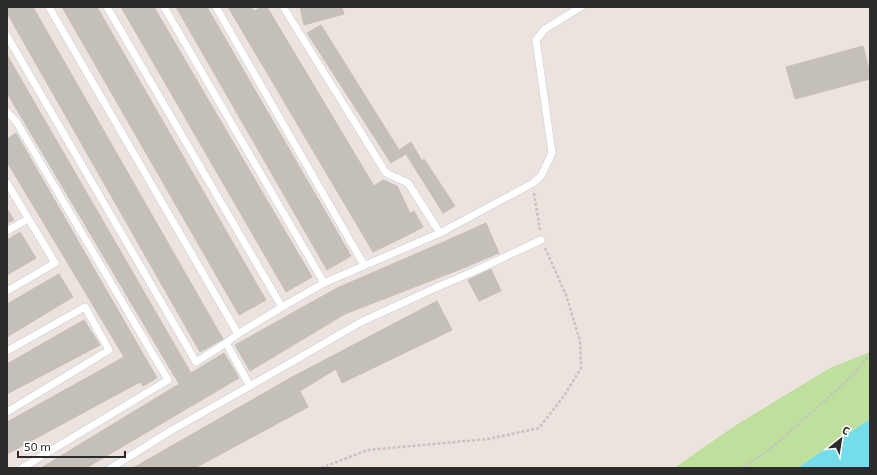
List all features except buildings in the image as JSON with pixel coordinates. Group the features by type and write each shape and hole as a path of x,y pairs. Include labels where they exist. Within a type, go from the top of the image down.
{"lane":[{"path":"49,7 238,334"},
{"path":"107,7 282,307"},
{"path":"164,7 324,283"},
{"path":"216,7 364,265"},
{"path":"7,36 196,362 226,344 238,334 324,283 440,233 533,183 541,176 552,153 536,40 545,29 581,7"},
{"path":"284,8 386,173 408,183 440,233"},
{"path":"7,112 16,121 168,380 22,468"},
{"path":"7,183 55,263 7,291"},
{"path":"7,231 28,219"},
{"path":"111,468 172,430 361,322 541,240"},
{"path":"7,351 85,307 109,350 7,412"},
{"path":"226,344 250,386"}],"path":[{"path":"321,468 368,450 488,439 539,428 564,396 582,368 580,341 566,295 541,240 533,183"},
{"path":"742,468 770,449 803,420 851,377 870,354"}],"green space":[{"path":"870,352 870,419 797,468 674,468 736,425 830,368"}],"water":[{"path":"870,419 870,468 797,468"}]}
